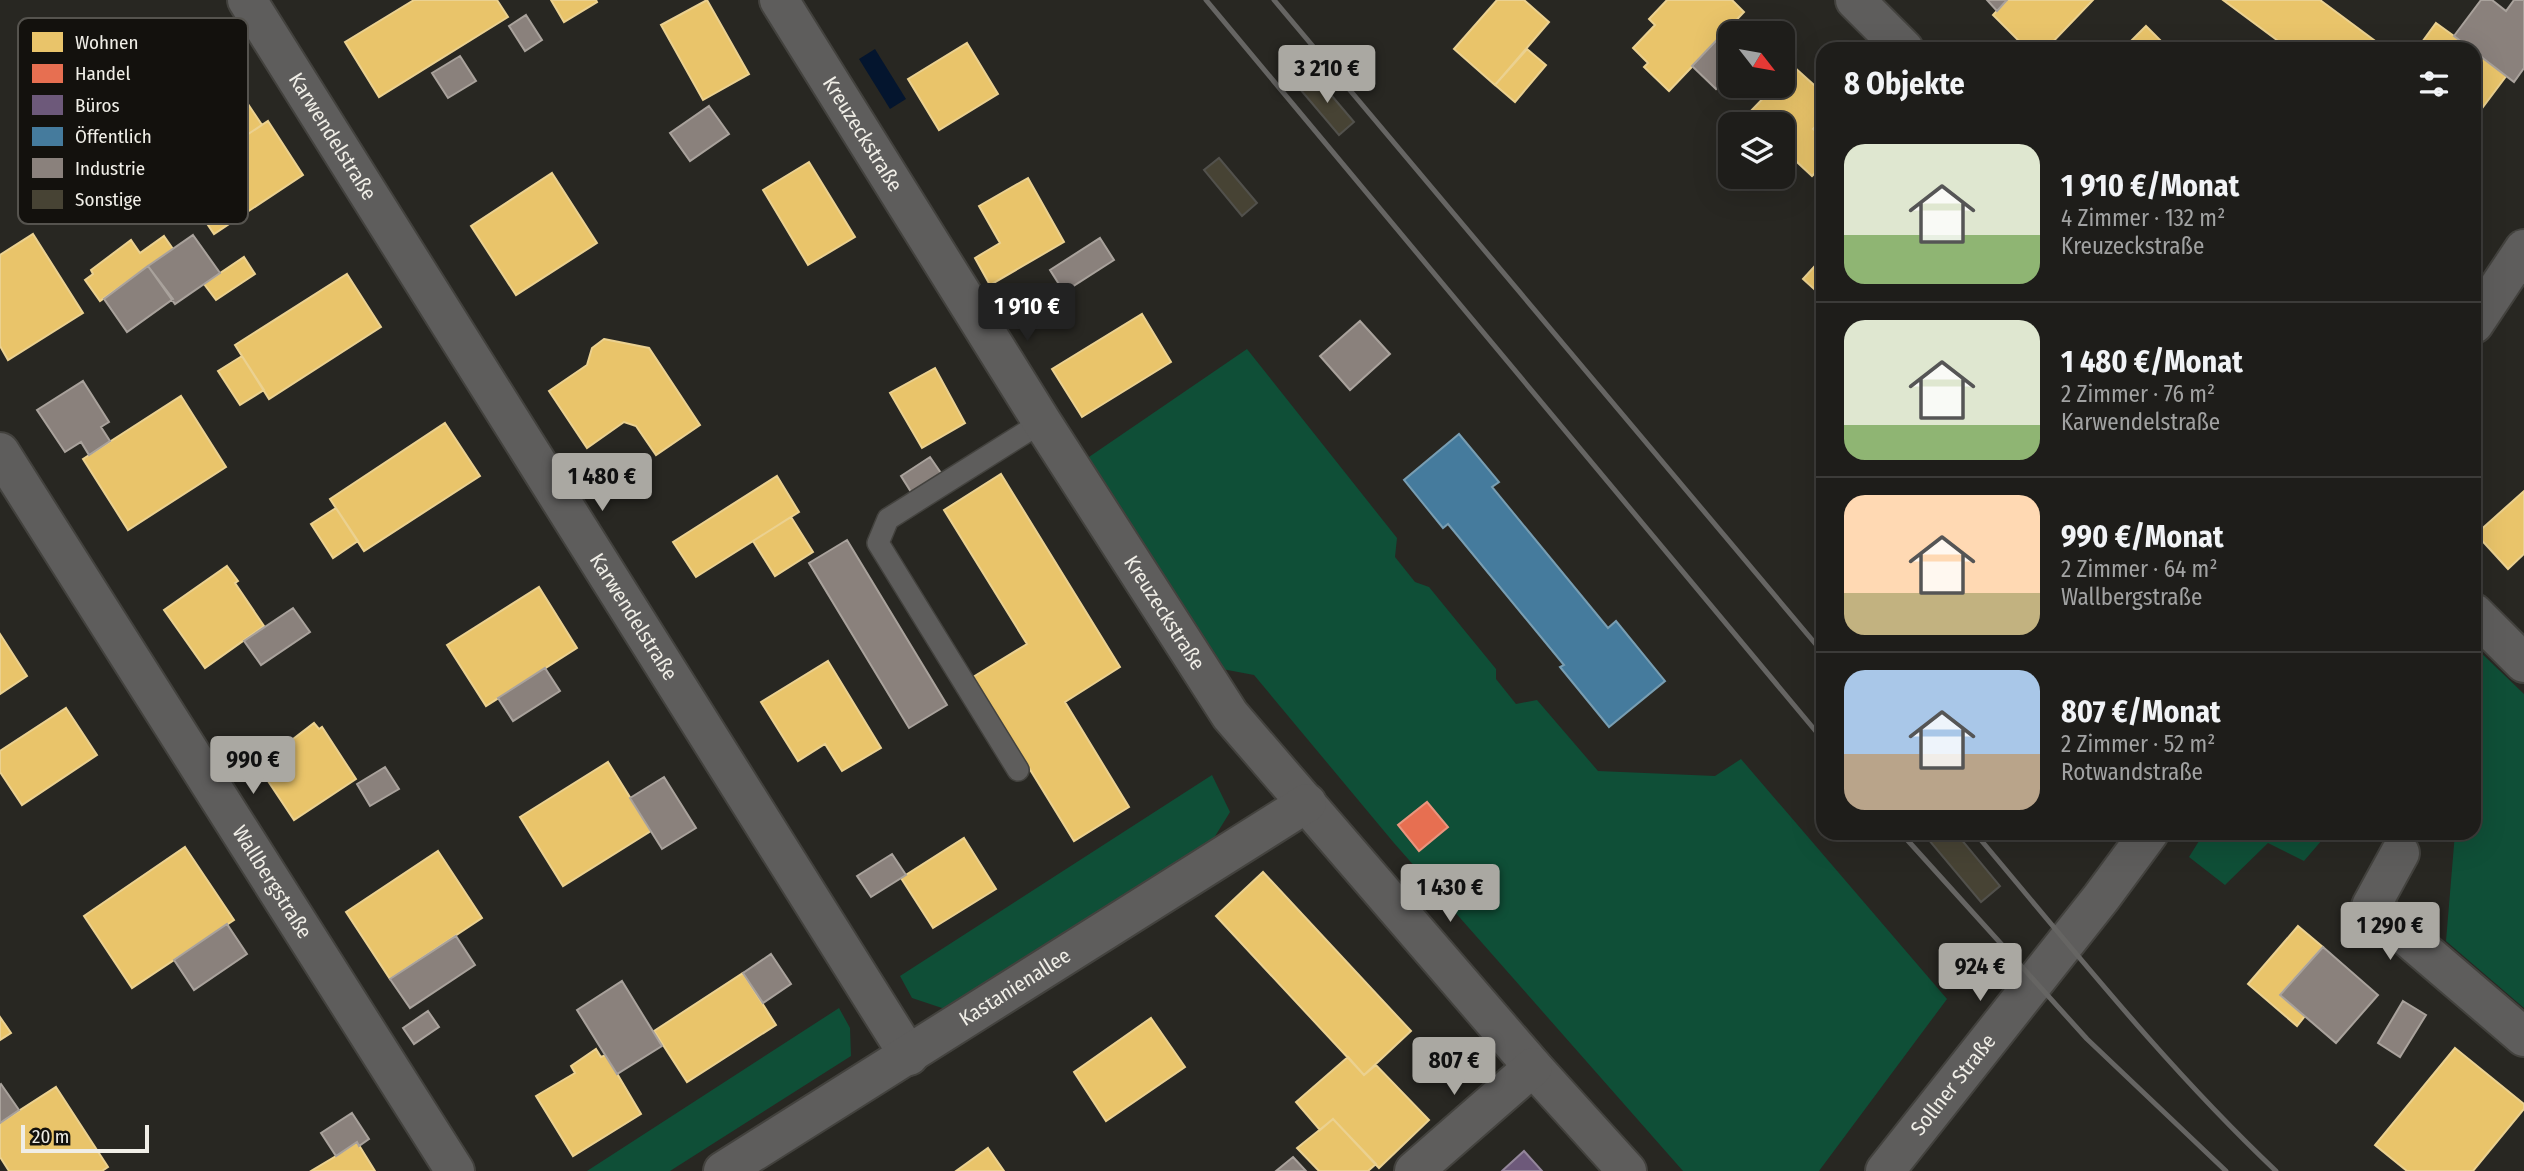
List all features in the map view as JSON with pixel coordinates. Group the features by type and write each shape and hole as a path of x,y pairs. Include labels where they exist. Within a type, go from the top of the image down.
{"street":[{"name":"Karwendelstraße","path":"247,0 909,1056"},
{"name":"Kreuzeckstraße","path":"779,0 1042,422 1230,715 1533,1067 1627,1171"},
{"path":"1855,0 1897,42"},
{"path":"2481,313 2524,248"},
{"name":"Wallbergstraße","path":"0,452 455,1171"},
{"path":"2481,620 2524,663"},
{"name":"Kastanienallee","path":"723,1171 1307,803"},
{"name":"Sollner Straße","path":"1885,1171 2144,840"},
{"path":"2400,853 2371,906 2524,1037"},
{"path":"1414,1171 1533,1067"}],"lane":[{"path":"1018,770 878,542 888,519 1042,422"}],"green space":[{"path":"1247,349 1397,538 1395,557 1415,582 1429,587 1496,669 1496,679 1516,704 1537,700 1598,771 1715,776 1741,759 1947,999 1819,1171 1683,1171 1394,843 1254,675 1217,668 1086,459"},
{"path":"2481,653 2524,694 2524,1008 2446,941 2454,840 2481,840"},
{"path":"1212,775 1230,812 1214,838 945,1009 912,998 900,976"},
{"path":"2200,840 2322,840 2304,861 2268,843 2225,885 2189,857"},
{"path":"839,1008 850,1028 851,1056 670,1171 587,1171"}],"water":[{"path":"875,49 906,99 890,109 859,59"}],"building: Wohnen":[{"path":"414,0 497,0 508,17 379,97 345,42"},
{"path":"551,0 596,0 597,2 564,22"},
{"path":"707,0 749,74 703,100 661,25"},
{"path":"1497,0 1524,0 1549,22 1495,85 1454,49"},
{"path":"1667,0 1732,0 1744,12 1735,21 1718,21 1718,39 1669,91 1644,67 1648,63 1633,48 1655,25 1649,19"},
{"path":"2007,0 2093,0 2053,42 2020,42 1993,15"},
{"path":"2223,0 2320,0 2377,42 2280,42"},
{"path":"2436,23 2462,42 2422,42"},
{"path":"2146,26 2162,42 2130,42"},
{"path":"967,43 998,94 939,130 908,79"},
{"path":"1527,49 1546,65 1515,102 1495,85"},
{"path":"2481,56 2507,75 2481,110"},
{"path":"1796,69 1816,87 1816,126 1813,129 1816,132 1816,172 1812,176 1795,160 1795,112 1750,112 1763,98 1796,98"},
{"path":"248,104 262,125 248,134"},
{"path":"268,121 303,175 248,211 248,134"},
{"path":"809,162 855,237 808,265 763,190"},
{"path":"552,173 597,243 516,295 471,226"},
{"path":"1028,178 1064,242 990,285 975,258 1000,243 979,206"},
{"path":"207,224 229,224 214,234"},
{"path":"33,234 83,313 8,360 0,346 0,255"},
{"path":"164,236 173,249 100,301 85,280 93,274 91,270 131,240 140,253"},
{"path":"244,257 255,274 216,300 204,284"},
{"path":"1816,265 1816,291 1803,279"},
{"path":"347,274 381,327 269,399 235,345"},
{"path":"1142,314 1171,362 1082,417 1052,369"},
{"path":"604,339 649,348 700,425 656,455 636,426 624,422 587,448 549,391 587,365 592,348"},
{"path":"242,356 264,390 240,405 218,371"},
{"path":"935,368 965,423 922,448 890,393"},
{"path":"181,396 226,467 128,530 83,459"},
{"path":"445,423 480,476 364,551 330,499"},
{"path":"1001,474 1120,667 1065,702 1129,807 1074,841 973,677 1027,644 944,510"},
{"path":"777,476 799,512 696,577 673,542"},
{"path":"2524,491 2524,554 2508,569 2481,539 2481,530"},
{"path":"336,508 358,541 333,558 311,524"},
{"path":"791,517 813,552 775,576 753,541"},
{"path":"227,566 238,581 235,583 264,626 205,668 164,610"},
{"path":"539,587 577,648 486,706 447,645"},
{"path":"0,634 27,676 0,694"},
{"path":"828,661 881,748 842,771 825,744 798,761 761,702"},
{"path":"66,708 97,755 22,805 0,772 0,751"},
{"path":"314,723 319,729 322,727 356,779 294,820 258,766"},
{"path":"608,762 651,831 563,886 520,817"},
{"path":"964,838 996,889 933,928 901,878"},
{"path":"185,847 234,920 132,988 84,916"},
{"path":"438,851 482,918 390,979 346,912"},
{"path":"1263,872 1411,1031 1364,1075 1216,916"},
{"path":"2298,926 2323,947 2280,995 2305,1016 2297,1026 2248,984"},
{"path":"743,973 776,1025 687,1082 654,1031"},
{"path":"0,1017 11,1033 0,1040"},
{"path":"1151,1018 1185,1067 1106,1121 1074,1072"},
{"path":"2455,1048 2524,1104 2524,1109 2473,1171 2407,1171 2375,1145"},
{"path":"596,1049 601,1057 606,1055 641,1114 573,1156 536,1096 575,1073 571,1066"},
{"path":"1348,1057 1364,1075 1376,1065 1429,1120 1379,1168 1333,1119 1320,1130 1296,1102"},
{"path":"56,1087 108,1167 102,1171 9,1171 0,1157 0,1123"},
{"path":"1333,1119 1376,1164 1368,1171 1319,1171 1297,1148"},
{"path":"357,1142 375,1171 311,1171 336,1156"},
{"path":"988,1148 1004,1171 956,1171"}],"building: Handel":[{"path":"1427,802 1448,827 1419,851 1398,825"}],"building: Büros":[{"path":"1524,1151 1542,1171 1502,1171"}],"building: Öffentlich":[{"path":"1459,434 1499,482 1492,487 1608,628 1616,621 1665,681 1609,727 1560,667 1564,665 1448,524 1443,528 1404,480"}],"building: Industrie":[{"path":"1987,0 2007,0 1997,11"},
{"path":"2481,0 2492,0 2506,11 2514,0 2524,0 2524,68 2514,82 2481,57 2481,42 2462,42 2454,36"},
{"path":"526,15 542,40 525,51 509,26"},
{"path":"1718,39 1718,87 1716,89 1692,66"},
{"path":"460,56 476,81 448,98 432,73"},
{"path":"709,106 729,134 690,161 670,133"},
{"path":"193,235 220,273 175,304 148,266"},
{"path":"1100,238 1114,260 1064,292 1050,270"},
{"path":"148,266 173,299 127,332 104,299"},
{"path":"1360,321 1390,354 1350,390 1320,356"},
{"path":"83,381 109,422 101,427 110,441 89,455 81,442 65,452 37,410"},
{"path":"930,457 943,476 913,495 901,476"},
{"path":"847,540 947,705 909,728 809,563"},
{"path":"293,608 310,632 261,665 244,641"},
{"path":"545,668 560,691 513,721 498,698"},
{"path":"385,767 399,789 370,806 357,784"},
{"path":"664,777 696,828 662,849 630,798"},
{"path":"892,854 906,875 871,897 857,876"},
{"path":"227,924 247,954 194,990 174,960"},
{"path":"456,936 475,965 410,1008 390,979"},
{"path":"2323,947 2378,995 2336,1043 2280,995"},
{"path":"771,954 791,984 763,1003 743,973"},
{"path":"622,981 662,1046 617,1074 577,1010"},
{"path":"2403,1001 2426,1015 2400,1057 2378,1043"},
{"path":"428,1011 439,1027 414,1044 403,1028"},
{"path":"0,1085 19,1110 0,1123"},
{"path":"352,1113 369,1139 359,1146 357,1142 336,1156 321,1133"},
{"path":"1293,1157 1306,1171 1276,1171"}],"building: Sonstige":[{"path":"1315,76 1354,122 1339,135 1300,89"},
{"path":"1219,158 1257,203 1242,216 1204,170"},
{"path":"1929,840 1962,840 2000,886 1981,902"}],"railway":[{"path":"1206,0 1816,731"},
{"path":"1274,0 1816,644"},
{"path":"1907,840 2087,1039 2226,1171"},
{"path":"1981,840 2158,1049 2276,1171"}]}
